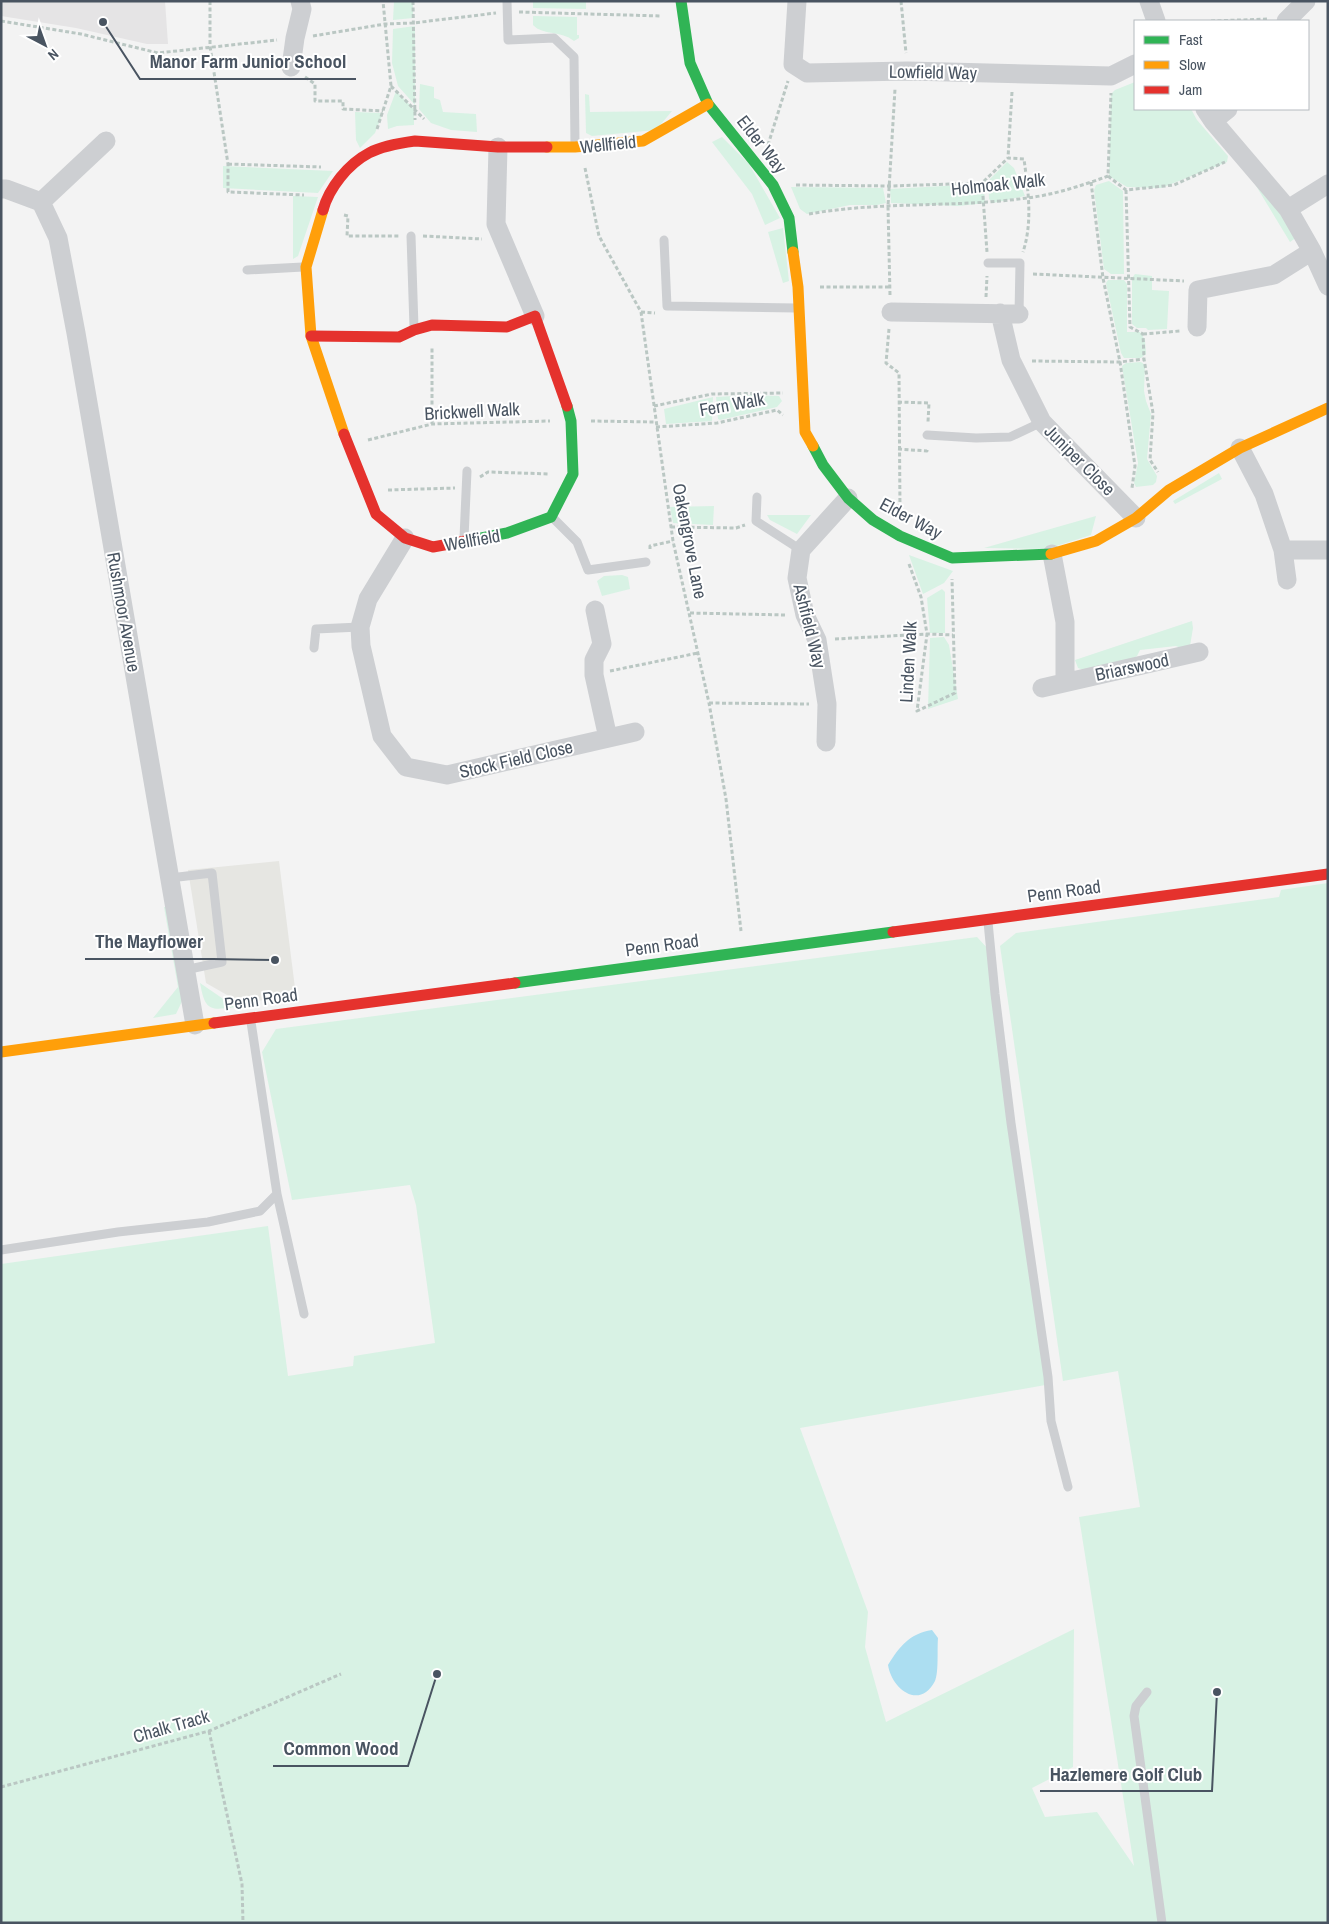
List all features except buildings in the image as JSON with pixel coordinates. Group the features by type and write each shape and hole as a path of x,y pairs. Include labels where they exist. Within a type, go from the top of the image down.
{"street":[{"path":"291,68 295,38 302,9 300,1"},
{"path":"681,1 690,63 708,104"},
{"path":"793,64 797,1"},
{"path":"1149,1 1156,20"},
{"path":"1287,20 1306,1"},
{"name":"Lowfield Way","path":"793,64 806,73 902,71 1111,76 1134,64"},
{"name":"Wellfield","path":"552,517 507,533 433,547 405,538 376,514 348,446 311,336 306,267 327,196 349,168 369,153 415,141 498,147 575,147 643,141 708,104"},
{"name":"Elder Way","path":"708,104 761,168 773,185 789,218 798,287 805,432 823,465 848,498 873,520 900,536 952,558 1052,554 1096,541 1169,490 1240,448 1328,408"},
{"path":"1225,110 1209,115 1288,209 1312,251 1328,286"},
{"path":"1,189 6,189 40,202 106,141"},
{"path":"498,147 496,224 535,316 564,393 571,421 573,474 552,517"},
{"path":"1288,209 1328,184"},
{"name":"Rushmoor Avenue","path":"40,202 58,238 195,1025"},
{"path":"1197,327 1198,290 1274,275 1312,251"},
{"path":"891,312 1019,314"},
{"name":"Juniper Close","path":"993,313 1011,360 1042,422 1133,514"},
{"path":"311,336 399,337 432,325 507,327 535,316"},
{"path":"1240,448 1264,494 1283,550 1287,580"},
{"path":"801,550 848,498"},
{"name":"Stock Field Close","path":"405,538 368,600 360,627 361,646 382,736 406,767 447,775 635,732"},
{"name":"Ashfield Way","path":"801,550 797,578 805,615 817,640 827,704 826,742"},
{"path":"1283,550 1328,550"},
{"path":"1052,554 1065,622 1065,681"},
{"path":"595,610 602,644 594,660 594,675 608,738"},
{"name":"Briarswood","path":"1042,688 1065,681 1199,652"},
{"name":"Penn Road","path":"1,1052 1328,874"}],"lane":[{"path":"507,1 508,40 554,38 574,57 575,147"},
{"path":"411,236 414,330"},
{"path":"664,240 667,306 799,308"},
{"path":"988,263 1020,263 1019,314"},
{"path":"247,270 306,267"},
{"path":"927,435 976,438 1010,437 1042,422"},
{"path":"464,541 467,471"},
{"path":"756,497 756,521 801,550"},
{"path":"552,517 577,542 588,570 646,562"},
{"path":"314,648 316,629 360,627"},
{"path":"170,878 212,873 222,962 186,970"},
{"path":"988,919 1011,1123 1048,1377 1051,1421 1068,1487"},
{"path":"250,1018 277,1194 304,1314"},
{"path":"1,1250 118,1232 208,1222 260,1211 277,1194"},
{"path":"1147,1692 1136,1706 1134,1716 1162,1923"}],"path":[{"path":"210,1 210,46 228,164 228,192 327,196"},
{"path":"369,153 391,86 383,1"},
{"path":"413,1 415,141"},
{"path":"891,312 888,206 902,71 901,1"},
{"path":"1,21 81,34 158,53 295,38 384,24 413,23 507,12 682,16"},
{"path":"761,168 793,64"},
{"path":"291,68 315,84 315,101 343,101 343,109 383,110"},
{"path":"773,185 890,186 982,183 1008,158 1013,74"},
{"path":"1111,76 1108,176 1126,190 1174,185 1242,155"},
{"path":"391,86 427,122"},
{"name":"Oakengrove Lane","path":"575,147 584,163 598,236 641,312 673,540 709,703 726,799 743,952"},
{"path":"1008,158 1024,159 1029,198 1028,235 1020,263"},
{"path":"228,164 349,168"},
{"name":"Holmoak Walk","path":"789,218 844,208 983,203 1029,198 1108,176"},
{"path":"1091,182 1103,278 1120,362 1135,466 1133,514"},
{"path":"982,183 993,313"},
{"path":"1126,190 1130,327 1144,334 1187,330 1197,327"},
{"path":"1019,273 1187,281 1198,290"},
{"path":"798,287 889,287"},
{"name":"Linden Walk","path":"891,312 886,363 899,373 900,536 921,597 927,634 917,711 954,694 952,558"},
{"path":"432,325 432,424"},
{"path":"1144,334 1144,359 1153,413 1150,460 1169,490"},
{"path":"1011,360 1120,362 1144,359"},
{"name":"Fern Walk","path":"654,406 712,394 788,393 803,389"},
{"name":"Fern Walk","path":"656,428 717,423 777,410 805,432"},
{"name":"Brickwell Walk","path":"348,446 432,424 571,421 655,422"},
{"path":"671,527 736,528 756,521"},
{"path":"646,562 650,546 673,540"},
{"path":"690,613 805,615"},
{"path":"817,640 927,634 953,635"},
{"path":"594,675 698,653"},
{"path":"709,703 827,704"},
{"name":"Chalk Track","path":"1,1787 209,1731 341,1674"},
{"path":"209,1731 242,1884 243,1923"}],"shaded area":[{"path":"1,1 165,1 168,44 147,44 76,28 1,16"},
{"path":"279,861 296,996 241,1003 206,983 188,870"}],"green space":[{"path":"394,1 413,1 413,18 393,20"},
{"path":"533,1 586,1 586,9 533,8"},
{"path":"533,16 577,17 577,35 579,35 579,38 574,41 564,35 542,31 533,25"},
{"path":"415,26 415,105 398,86 392,63 393,29"},
{"path":"1134,82 1134,110 1192,110 1197,120 1228,156 1227,162 1161,188 1127,187 1109,176 1111,94 1115,90"},
{"path":"420,84 434,87 434,98 440,100 443,112 476,114 477,132 451,130 431,123 419,109"},
{"path":"396,91 414,109 414,125 397,126 388,129 387,115"},
{"path":"585,94 589,95 590,112 672,111 656,130 592,136 586,133"},
{"path":"355,112 383,113 375,133 360,148 356,140"},
{"path":"722,137 749,164 780,218 765,225 752,194 712,142"},
{"path":"1007,162 1014,168 1025,196 993,203 989,199 988,181"},
{"path":"223,166 333,171 318,193 223,188"},
{"path":"1249,170 1297,237 1290,242 1247,171"},
{"path":"1109,181 1123,191 1124,274 1111,274 1104,269 1094,190 1096,185"},
{"path":"980,184 984,189 985,203 959,206 891,203 890,189"},
{"path":"791,187 883,188 886,203 850,205 807,214 800,209"},
{"path":"293,196 318,197 298,256 293,259"},
{"path":"783,228 789,281 783,283 768,232"},
{"path":"1135,274 1152,276 1152,290 1169,291 1167,329 1148,330 1146,328 1137,328 1132,324 1132,278"},
{"path":"1108,280 1124,280 1127,284 1127,332 1140,332 1145,340 1146,354 1141,358 1124,358 1121,353 1106,283"},
{"path":"1141,362 1145,365 1144,391 1151,414 1147,459 1157,476 1156,482 1153,485 1136,487 1134,483 1138,463 1122,366 1126,363"},
{"path":"779,396 782,401 777,407 718,419 716,397"},
{"path":"713,397 712,421 666,424 664,409"},
{"path":"1219,473 1222,479 1175,504 1173,501"},
{"path":"714,506 713,525 673,523 670,507"},
{"path":"767,515 811,515 797,534 770,520"},
{"path":"1096,516 1091,535 1047,549 984,548"},
{"path":"909,555 953,571 944,583 923,594"},
{"path":"622,575 628,577 630,589 602,596 597,581 604,576"},
{"path":"942,589 945,592 945,633 930,633 927,598"},
{"path":"1192,621 1193,628 1190,646 1185,650 1176,646 1140,650 1137,656 1130,660 1087,671 1078,668 1075,660"},
{"path":"944,637 949,645 958,699 928,709 930,638"},
{"path":"1328,883 1328,1923 1,1923 1,1264 268,1226 288,1376 353,1366 354,1356 435,1343 416,1205 410,1185 292,1200 262,1052 276,1029 977,937 990,951 1051,1384 800,1428 868,1612 865,1647 886,1722 1074,1629 1073,1767 1032,1788 1045,1817 1097,1812 1134,1866 1079,1517 1140,1507 1118,1371 1063,1381 1000,946 1016,933 1279,897 1281,890"},
{"path":"164,907 168,907 184,997 176,1014 153,1018 178,987"},
{"path":"200,983 235,1007 219,1009 210,1007 206,1004"}],"water":[{"path":"932,1630 938,1638 935,1681 929,1690 922,1694 907,1693 895,1682 888,1665 897,1652 911,1638 917,1634"}],"traffic: fast":[{"path":"681,1 690,63 708,104 773,185 789,218 793,252"},
{"path":"471,540 507,533 551,517 573,474 571,421 567,406"},
{"path":"813,446 823,465 848,498 873,520 900,536 952,558 1051,554"},
{"path":"515,983 893,932"}],"traffic: slow":[{"path":"547,147 575,147 643,141 708,104"},
{"path":"323,210 306,267 311,336 344,434"},
{"path":"793,252 798,287 805,432 813,446"},
{"path":"1051,554 1096,541 1136,518 1169,490 1240,448 1328,408"},
{"path":"1,1052 214,1023"}],"traffic: jam":[{"path":"323,210 330,193 340,177 361,158 385,147 415,141 498,147 547,147"},
{"path":"311,336 399,337 432,325 507,327 535,316 567,406"},
{"path":"344,434 376,514 405,538 433,547 471,540"},
{"path":"893,932 1328,874"},
{"path":"214,1023 515,983"}],"place":[{"name":"Manor Farm Junior School","path":"103,22"},
{"name":"The Mayflower","path":"275,960"},
{"name":"Common Wood","path":"437,1674"},
{"name":"Hazlemere Golf Club","path":"1217,1692"}]}
